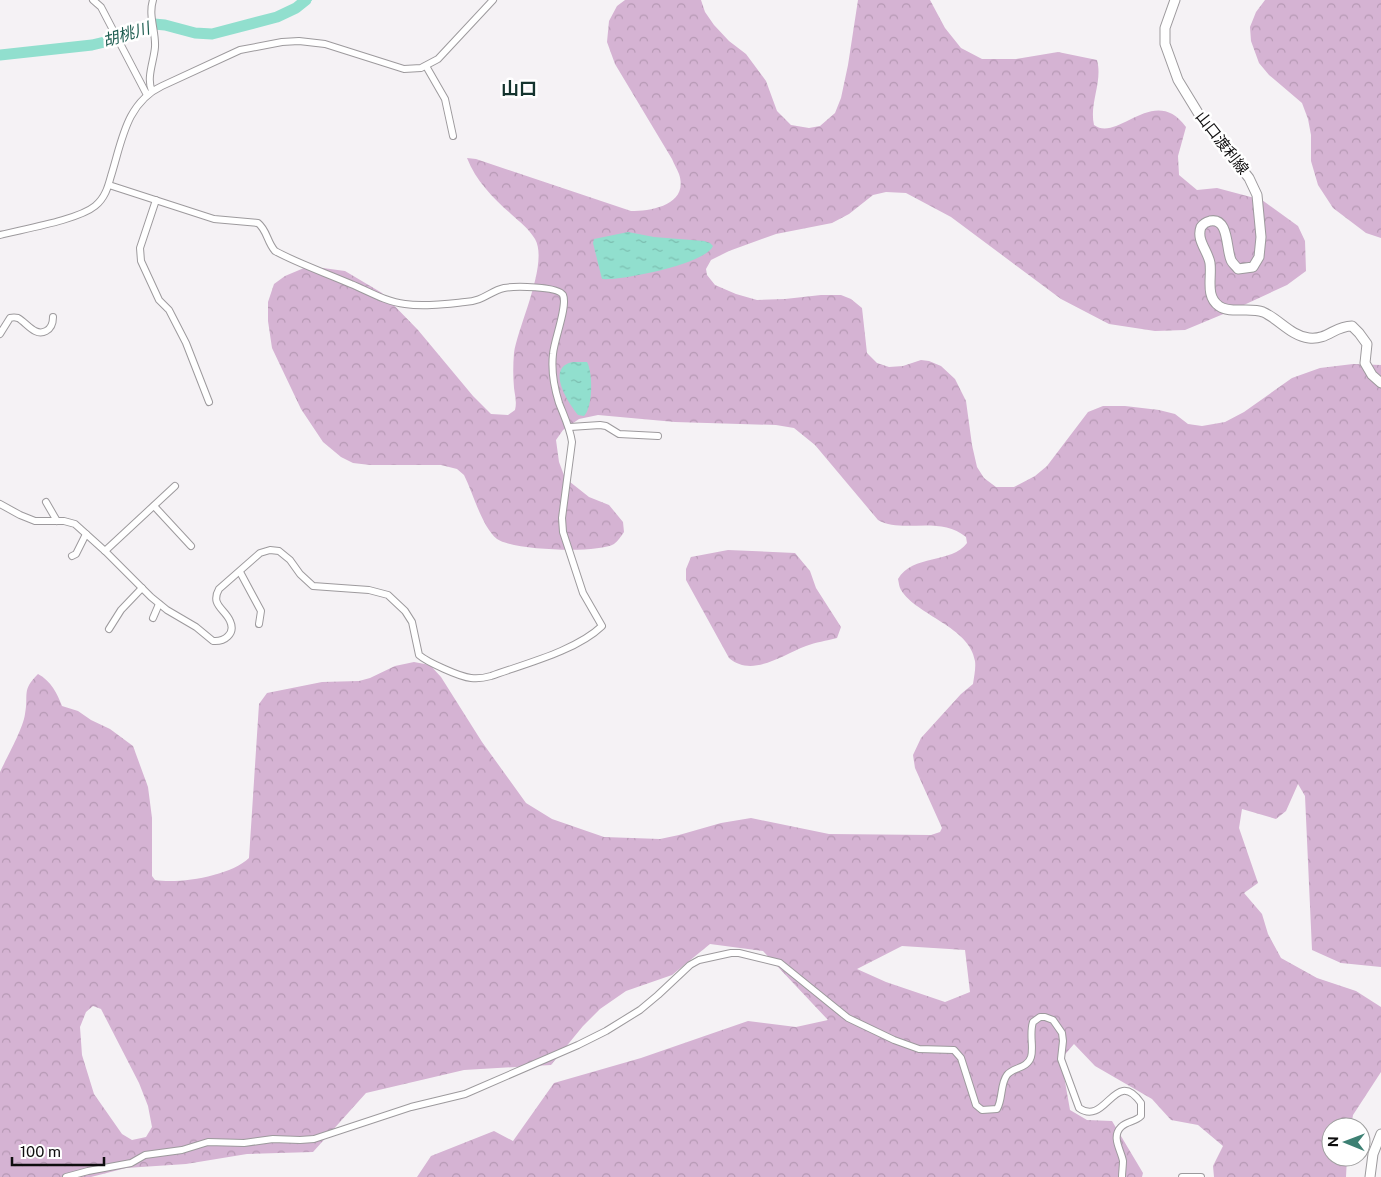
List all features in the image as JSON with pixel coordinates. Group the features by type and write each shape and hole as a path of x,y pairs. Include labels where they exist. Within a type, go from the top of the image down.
{"main road":[{"name":"山口渡利線","path":"1175,0 1165,28 1165,44 1178,80 1200,116 1249,178 1257,195 1261,238 1259,257 1253,267 1238,269 1231,261 1225,230 1220,224 1213,220 1207,221 1202,226 1200,236 1210,263 1210,296 1219,307 1234,310 1252,309 1264,313 1295,333 1309,338 1323,337 1342,326 1352,326 1359,332 1366,344 1365,363 1372,375 1381,383"},
{"path":"1370,1177 1373,1154 1381,1134"}],"street":[{"path":"93,0 101,7 119,43 149,93"},
{"path":"149,93 156,42 151,15 153,0"},
{"path":"0,235 81,214 97,205 109,185 132,114 138,104 149,93 240,50 282,42 299,41 325,44 404,69 415,69 426,66 438,59 493,0"},
{"path":"426,66 446,100 453,136"},
{"path":"0,504 35,521 57,520 71,522 105,551 159,604 196,627 213,641 222,641 229,636 231,624 217,604 217,593 260,553 275,550 285,555 300,574 313,586 369,590 388,595 405,611 412,622 419,655 468,678 477,679 491,676 559,652 594,633 602,626 583,593 563,532 562,518 572,442 570,427 559,402 552,374 554,347 564,302 564,297 558,290 508,287 500,289 485,298 471,302 425,305 398,303 275,250 270,244 264,229 258,223 214,219 109,185"},
{"path":"156,200 140,248 140,262 160,300 169,310 186,343 209,402"},
{"path":"0,334 12,317 17,318 36,332 41,333 51,327 53,317"},
{"path":"570,427 600,425 606,426 619,434 658,436"},
{"path":"105,551 175,486"},
{"path":"46,502 57,520"},
{"path":"154,506 191,546"},
{"path":"72,556 76,554 86,534"},
{"path":"240,572 261,611 259,624"},
{"path":"109,629 121,610 142,588"},
{"path":"153,618 159,604"},
{"path":"66,1177 131,1163 145,1155 182,1150 208,1142 244,1143 273,1139 314,1139 411,1106 465,1094 606,1031 640,1010 690,965 699,960 739,953 780,963 848,1018 894,1040 919,1049 954,1050 961,1058 976,1106 982,1110 997,1109 1001,1102 1006,1077 1009,1073 1026,1064 1031,1056 1033,1022 1040,1017 1053,1020 1064,1037 1061,1059 1079,1108 1086,1112 1096,1111 1115,1094 1122,1091 1129,1092 1141,1103 1141,1116 1135,1121 1123,1124 1117,1133 1117,1141 1123,1161 1122,1177"},
{"path":"1182,1177 1201,1177"}],"green space":[{"path":"625,0 701,0 705,12 714,25 729,41 746,54 766,81 777,111 791,125 809,128 820,126 835,113 841,98 858,0 930,0 945,28 961,48 982,59 1016,59 1058,52 1097,60 1098,76 1093,109 1094,125 1104,128 1114,127 1149,112 1162,111 1174,115 1186,127 1178,156 1179,175 1197,190 1217,188 1262,200 1298,226 1305,241 1306,271 1287,285 1185,330 1155,331 1109,324 1061,299 951,217 906,193 886,192 873,195 849,214 832,223 776,234 729,251 711,260 706,269 707,275 715,285 757,300 821,295 841,295 851,299 862,308 867,353 877,363 889,367 903,366 921,360 941,366 955,379 966,401 977,467 984,478 996,487 1014,487 1035,476 1047,466 1088,412 1103,406 1125,406 1159,410 1175,414 1188,424 1202,426 1225,422 1244,412 1292,378 1320,368 1353,364 1381,365 1381,967 1341,963 1312,950 1305,796 1298,784 1286,811 1276,819 1242,809 1239,828 1258,883 1244,893 1262,914 1268,934 1281,958 1317,978 1356,991 1381,1007 1381,1072 1353,1117 1321,1117 1321,1167 1346,1167 1346,1177 1214,1177 1213,1166 1223,1146 1198,1125 1171,1120 1152,1099 1095,1066 1074,1044 1061,1059 1070,1110 1087,1120 1112,1121 1143,1173 1142,1177 417,1177 431,1156 494,1131 513,1141 554,1083 641,1058 748,1021 796,1027 828,1020 763,951 710,944 672,975 626,991 600,1009 583,1026 551,1065 464,1070 366,1093 313,1152 247,1154 186,1164 126,1168 91,1177 0,1177 0,772 24,720 27,689 38,674 47,680 53,688 62,706 78,711 110,729 133,746 148,787 152,818 152,876 155,880 191,880 218,874 230,870 249,858 259,704 267,693 322,682 359,681 395,666 414,662 430,665 441,677 482,742 526,803 552,819 604,837 660,839 721,823 751,818 829,834 931,835 940,832 942,828 915,768 913,755 921,738 961,694 973,684 975,661 971,649 963,639 908,599 900,589 898,579 904,571 913,566 960,550 967,543 966,537 945,527 888,524 878,520 815,445 794,428 776,425 675,422 598,415 579,419 563,430 556,440 559,462 565,478 589,497 609,505 623,522 624,532 621,537 614,544 605,547 573,550 536,548 506,543 497,539 492,534 478,509 464,475 457,469 441,465 370,465 353,463 341,457 323,442 301,409 272,348 268,321 268,302 274,284 285,276 304,268 345,271 382,293 418,330 473,396 491,414 508,415 515,410 514,353 536,278 538,250 533,235 486,189 475,174 467,158 476,159 631,211 640,211 667,204 679,192 681,184 679,174 672,159 615,64 607,42 609,21 617,6","holes":["902,946 965,950 970,992 945,1002 886,982 857,969","93,1006 101,1009 139,1083 148,1106 152,1127 146,1137 132,1140 122,1134 94,1094 82,1055 80,1027 86,1012"]},
{"path":"1265,0 1381,0 1381,238 1366,233 1333,208 1318,185 1311,161 1311,135 1308,119 1302,103 1269,75 1259,63 1251,41 1250,27 1256,12"},
{"path":"728,550 795,553 810,571 816,588 841,627 837,638 810,645 767,663 757,665 747,666 738,664 729,658 686,580 686,569 691,557"}],"water":[{"path":"628,232 654,237 704,241 713,246 707,253 680,265 643,274 602,279 593,243 594,239"},
{"path":"573,362 587,362 589,367 591,382 590,398 587,412 584,416 578,415 561,386 561,371 565,365"}],"waterway":[{"name":"胡桃川","path":"306,0 311,0"},
{"name":"胡桃川","path":"0,55 92,45 113,40 154,24 195,33 212,34 277,17 296,8 306,0"}],"district":[{"name":"山口","path":"519,89"}]}
